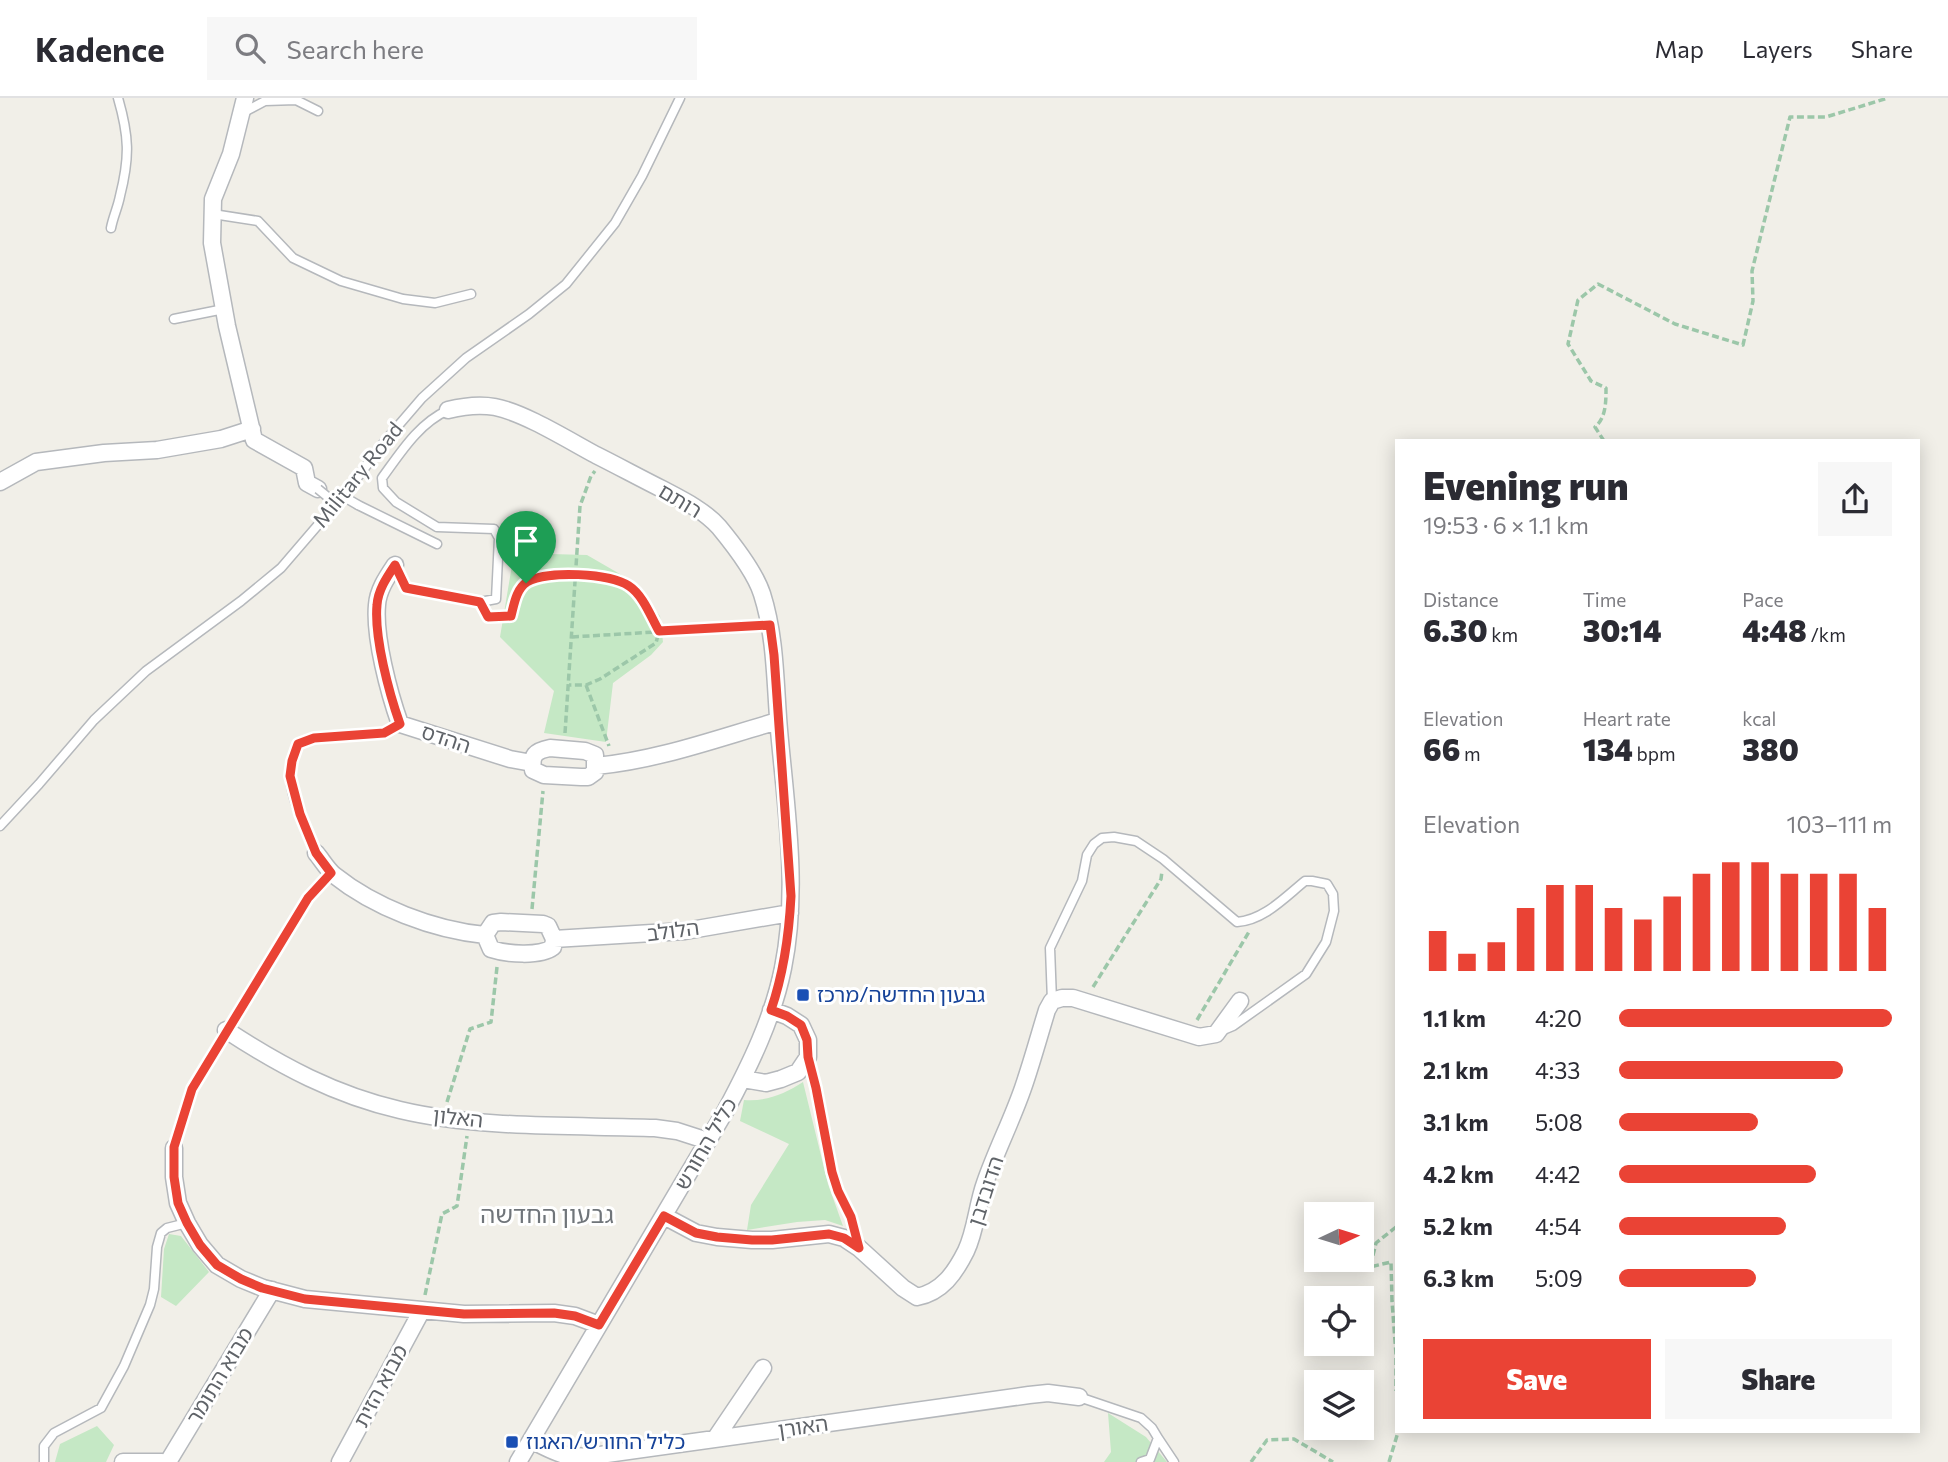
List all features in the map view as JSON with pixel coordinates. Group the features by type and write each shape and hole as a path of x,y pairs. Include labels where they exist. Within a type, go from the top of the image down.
{"street":[{"path":"243,106 232,154 213,199 212,243 224,309 254,440 304,468 307,483 318,489"},
{"name":"רותם","path":"448,410 467,405 497,407 531,420 691,505 717,525 760,590 770,625 778,721"},
{"path":"0,482 36,462 104,453 157,450 221,439 252,429"},
{"name":"ההדס","path":"395,565 384,581 377,603 377,629 392,701 400,724 510,760 532,763"},
{"path":"596,766 659,756 778,721"},
{"name":"כליל החורש","path":"518,1462 708,1141 743,1079 761,1040 783,970 790,913 790,861 778,721"},
{"path":"542,749 564,749 595,755 595,772 588,777 544,775 534,770 534,754 542,749"},
{"path":"316,853 331,873 388,909 428,923 485,935"},
{"name":"הלולב","path":"499,951 540,953 553,947 555,940 685,931 790,913"},
{"path":"485,935 493,923 531,923 548,926 555,940"},
{"path":"485,935 491,948 499,951"},
{"path":"1052,1001 1073,998 1199,1037 1216,1034 1240,1001"},
{"name":"הדובדבן","path":"664,1216 696,1233 717,1237 772,1240 829,1234 844,1238 859,1248 903,1288 917,1297 940,1289 966,1251 983,1190 1052,1001"},
{"path":"771,1010 801,1025 807,1040 808,1057"},
{"name":"האלון","path":"226,1030 273,1060 319,1083 399,1110 503,1123 655,1128 708,1141"},
{"name":"כליל החורש","path":"743,1079 766,1083 781,1079 798,1072 808,1057"},
{"path":"174,1147 174,1177 178,1203 187,1223 200,1245 217,1265 241,1279 305,1299 464,1314 554,1313 575,1316 599,1325"},
{"name":"מבוא התומר","path":"168,1462 272,1290"},
{"name":"מבוא הזית","path":"340,1462 422,1310"},
{"path":"715,1439 763,1368"},
{"name":"האורן","path":"531,1440 557,1454 572,1458 643,1456 715,1439 1029,1395 1048,1393 1079,1397"},
{"path":"123,1462 162,1462"}],"lane":[{"path":"111,228 129,155 118,98"},
{"name":"Military Road","path":"0,826 94,720 146,671 281,568 422,398 466,358 529,314 566,284 615,223 642,176 680,98"},
{"path":"243,106 265,101 296,100 318,111"},
{"path":"212,214 258,221 293,258 341,281 403,299 435,303 471,294"},
{"path":"174,319 224,309"},
{"path":"395,565 406,588 480,602 495,599 499,538 494,529 437,527 396,502 383,488 382,478 415,433 434,416 448,410"},
{"path":"318,489 329,498 346,498 437,544"},
{"path":"480,602 488,617 511,616"},
{"path":"316,853 300,814 290,776 298,744 314,738 384,733 400,724"},
{"path":"1052,1001 1050,947 1082,881 1087,855 1102,838 1136,841 1163,859 1237,922 1258,917 1305,881 1327,884 1333,894 1334,911 1326,942 1306,974 1233,1027 1216,1034"},
{"path":"174,1147 192,1089 308,898 331,873"},
{"path":"808,1057 832,1172 851,1217 859,1248"},
{"path":"44,1462 44,1446 54,1433 101,1408 124,1366 150,1305 154,1289 156,1247 161,1233 167,1228 187,1223"},
{"path":"1079,1397 1141,1418 1152,1428 1174,1462"},
{"path":"1141,1462 1150,1459 1158,1438"}],"path":[{"path":"1603,439 1595,427 1600,423 1606,404 1606,388 1591,381 1568,344 1578,300 1598,284 1675,324 1743,345 1753,301 1752,271 1790,117 1825,117 1888,98"},
{"path":"564,749 580,506 591,476 604,459"},
{"path":"511,616 517,594 526,583 541,577 610,577 630,586 639,596 659,631 656,643 600,679 586,685 569,685"},
{"path":"572,637 770,625"},
{"path":"586,685 617,764"},
{"path":"531,923 544,775"},
{"path":"1084,1001 1161,879 1163,859"},
{"path":"1189,1034 1258,917"},
{"path":"442,1117 470,1028 491,1022 499,951"},
{"path":"422,1310 443,1214 457,1206 469,1120"},
{"path":"1395,1228 1376,1243 1370,1267 1391,1262 1395,1341"},
{"path":"1389,1462 1398,1433"},
{"path":"1251,1462 1267,1440 1294,1438 1334,1462"}],"green space":[{"path":"514,553 587,555 632,581 660,616 663,642 651,655 613,683 606,742 544,733 554,691 500,637"},
{"path":"803,1082 828,1184 843,1226 825,1220 747,1230 751,1205 789,1144 740,1121 744,1100 775,1096"},
{"path":"169,1234 181,1236 209,1272 176,1306 161,1297 164,1249"},
{"path":"1108,1413 1146,1437 1167,1462 1104,1462 1111,1452"},
{"path":"97,1426 114,1445 106,1462 55,1462 60,1444"}],"place":[{"name":"גבעון החדשה/מרכז","path":"803,995"},
{"name":"כליל החורש/האגוז","path":"512,1442"}],"district":[{"name":"גבעון החדשה","path":"547,1215"}],"route":[{"path":"395,565 406,588 480,602 488,617 511,616 517,594 526,583 541,577 610,577 630,586 639,596 659,631 770,625 791,896 783,970 771,1010 801,1025 807,1040 808,1057 832,1172 851,1217 859,1248 844,1238 829,1234 772,1240 717,1237 696,1233 664,1216 599,1325 575,1316 554,1313 464,1314 305,1299 262,1288 217,1265 200,1245 178,1203 174,1177 174,1147 192,1089 212,1054 308,898 331,873 316,853 300,814 290,776 298,744 314,738 384,733 400,724 392,701 377,629 377,603 384,581 395,565"}]}
